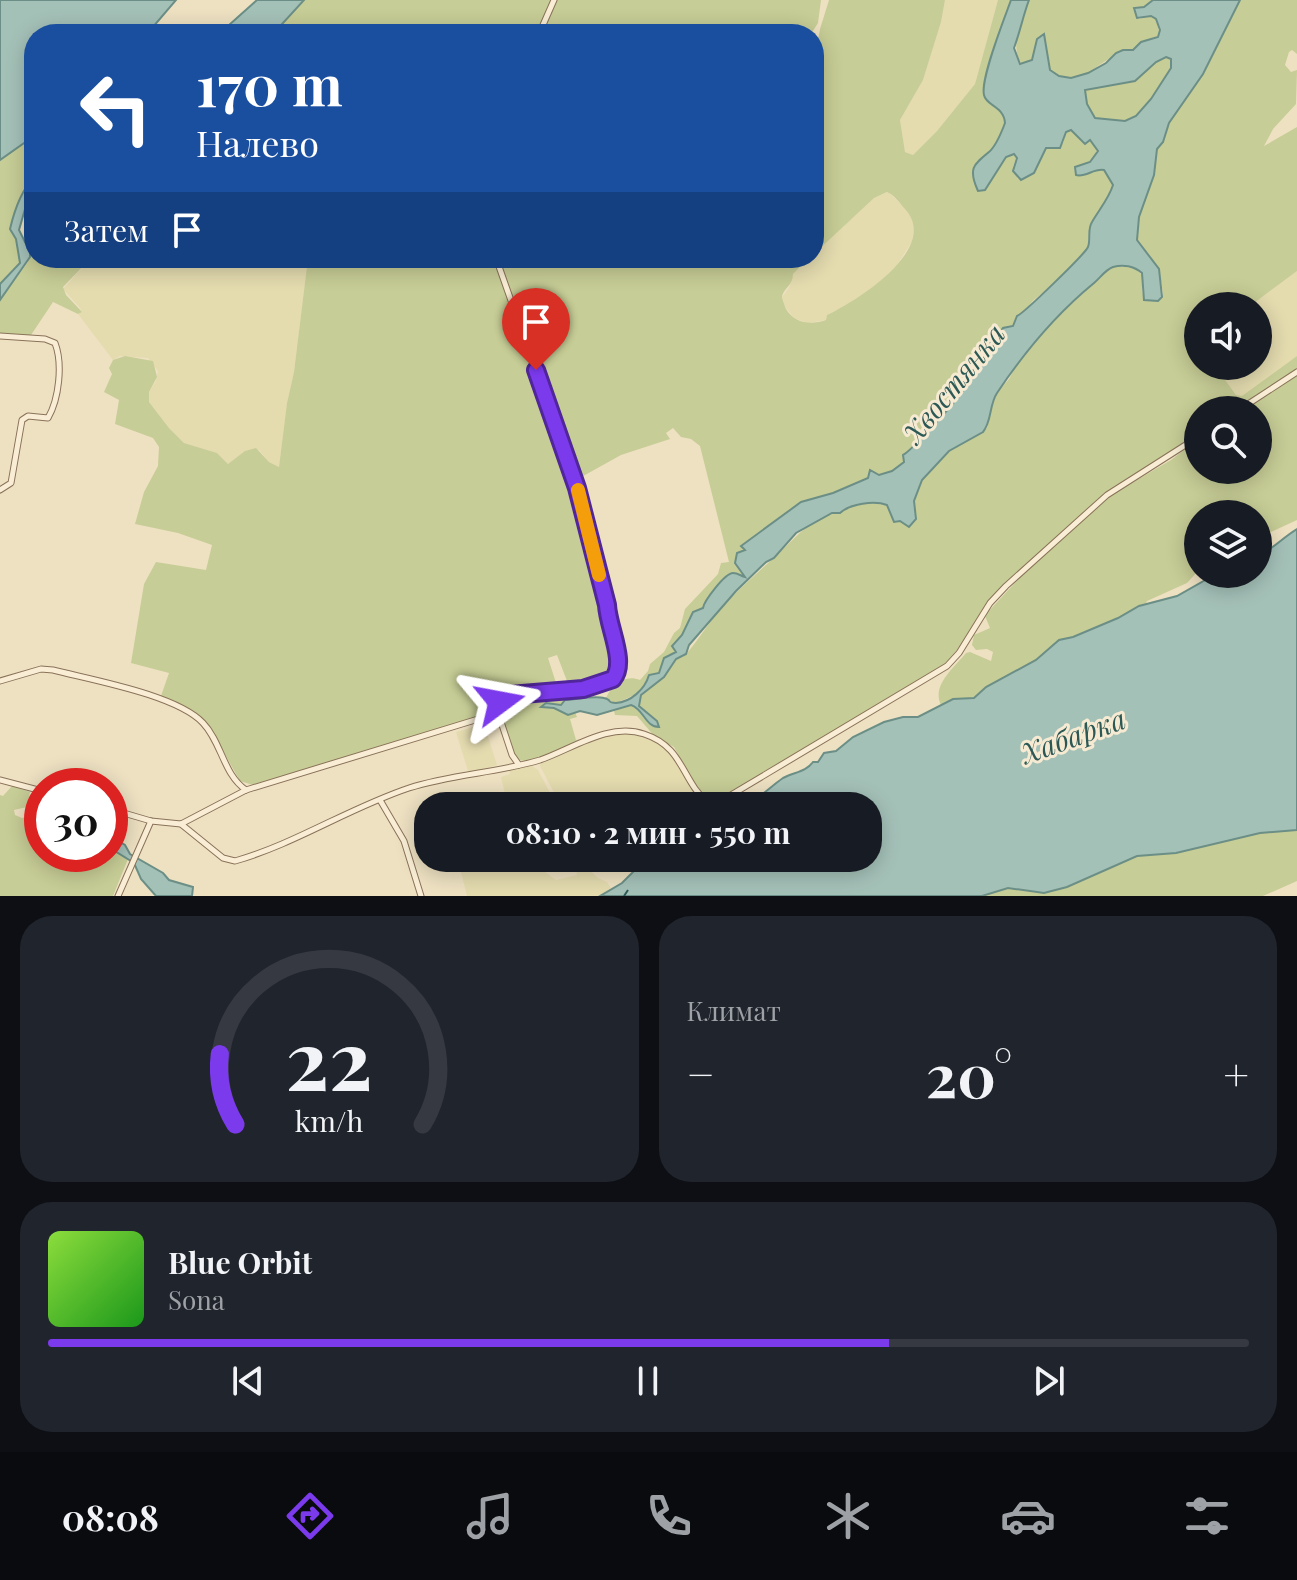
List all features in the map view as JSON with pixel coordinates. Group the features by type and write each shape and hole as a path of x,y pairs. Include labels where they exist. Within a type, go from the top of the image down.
{"street":[{"path":"543,24 554,0"},
{"path":"500,268 577,488 620,664 613,679 594,686 510,695 500,702 498,713 512,755 519,765"},
{"path":"0,336 45,339 55,343 58,354 58,381 48,418 28,416 22,420 11,483 0,490"},
{"path":"1260,396 1297,372"},
{"path":"128,814 151,821 181,824 223,858 235,861 424,784 519,765 614,731 646,734 671,749 699,795 708,803 721,801 947,666 959,653 990,603 1006,586 1107,495 1184,446"},
{"path":"0,681 41,669 53,670 173,703 203,722 216,740 234,779 246,790"},
{"path":"181,824 246,790 498,713"},
{"path":"0,780 24,786"},
{"path":"380,800 404,841 421,896"},
{"path":"119,894 151,821"}],"shaded area":[{"path":"945,0 998,0 975,84 913,155 905,152 900,120 923,80"},
{"path":"888,192 909,212 915,224 912,241 896,267 859,299 827,315 826,320 807,323 794,318 782,297 789,288 793,274 799,268 824,268 824,245 874,198"},
{"path":"82,268 307,268 279,467 269,462 259,450 243,453 228,464 217,453 184,443 149,402 149,392 158,371 148,358 120,356 113,360 78,314 82,312 80,308 63,289"},
{"path":"1297,271 1297,356 1272,375 1272,292 1269,292"},
{"path":"1225,380 1265,380 1243,396 1236,395"},
{"path":"484,724 497,765 469,774 456,732"},
{"path":"626,732 659,743 677,759 695,792 554,792 540,766 542,761 603,737"},
{"path":"532,766 538,770 550,792 505,792 501,777 510,774 509,770"},
{"path":"461,872 545,872 556,880 577,875 576,872 592,872 611,888 600,896 467,896"}],"green space":[{"path":"304,0 821,0 817,24 282,24"},
{"path":"829,0 945,0 923,80 900,120 905,152 913,155 975,84 998,0 1011,0 995,43 984,92 1002,114 1005,123 993,148 974,167 976,187 985,190 1008,155 1017,155 1013,167 1018,179 1034,173 1046,148 1057,148 1063,143 1066,132 1071,130 1086,142 1090,140 1098,151 1090,162 1075,167 1076,175 1104,170 1113,184 1092,222 1085,252 1017,316 1013,326 1002,329 981,353 958,396 904,455 904,462 892,471 879,475 870,470 868,478 801,502 741,546 744,550 737,553 735,562 745,577 733,573 720,582 703,608 693,612 682,635 672,646 677,652 665,658 658,674 650,675 636,694 615,703 606,698 620,682 629,678 640,680 680,628 685,609 718,574 721,563 729,562 700,446 691,439 681,437 673,428 666,433 670,439 621,455 576,480 616,659 615,667 607,678 595,684 573,687 567,681 557,655 548,658 557,686 554,688 508,693 499,698 490,713 253,785 240,781 208,725 184,706 161,696 169,673 131,663 144,584 156,562 206,570 212,545 178,533 135,524 144,492 158,466 159,447 153,438 115,424 119,400 104,392 112,374 109,368 113,360 125,356 153,361 157,377 149,392 149,402 184,443 217,453 228,464 245,451 256,448 269,462 279,467 307,268 799,268 782,296 786,309 799,320 809,323 826,320 827,315 857,298 891,271 912,240 913,224 905,209 887,192 874,198 824,245 824,24 822,24"},
{"path":"1029,0 1153,0 1144,7 1133,9 1139,19 1151,16 1156,19 1160,35 1112,57 1082,76 1071,79 1061,77 1050,70 1044,34 1037,39 1031,62 1022,65 1018,57 1016,41"},
{"path":"1240,0 1297,0 1297,54 1292,50 1289,52 1285,65 1291,72 1297,70 1296,104 1273,129 1264,146 1297,127 1297,271 1269,292 1184,292 1184,380 1225,380 1236,395 1242,396 1184,396 1184,443 1107,493 1005,584 946,665 734,792 699,792 674,747 655,737 637,716 615,715 614,711 635,705 650,725 659,727 657,721 639,706 641,695 668,672 675,660 686,654 729,599 797,535 821,518 856,505 876,503 887,505 894,521 909,527 916,519 914,501 922,480 950,451 987,428 995,395 1009,379 1019,360 1045,328 1108,270 1116,266 1136,268 1144,278 1144,300 1160,299 1163,294 1158,271 1136,241 1139,217 1154,175 1157,149 1169,122 1204,73"},
{"path":"1159,59 1171,59 1171,68 1136,116 1125,121 1095,118 1088,107 1085,90 1135,81"},
{"path":"24,143 24,192 10,229 16,239 20,263 0,284 0,160"},
{"path":"24,267 81,268 63,287 66,295 82,312 78,314 53,302 31,335 0,338 0,300"},
{"path":"1297,356 1297,370 1257,396 1242,396 1264,380 1272,380 1272,374"},
{"path":"1297,374 1297,520 1272,532 1272,500 1184,500 1184,584 1147,601 1145,606 1059,640 1036,660 986,687 974,698 953,699 941,705 939,690 942,683 966,653 991,661 993,652 976,650 972,645 974,635 990,628 985,616 987,613 1025,572 1106,498 1184,450 1184,484 1272,484 1272,396 1264,396"},
{"path":"565,695 568,700 561,705 547,703 541,706 568,715 575,712 577,717 570,719 576,740 591,737 543,758 518,759 504,722 503,703 513,698"},
{"path":"12,786 24,790 24,808 14,810 15,815 24,818 24,872 123,872 113,896 0,896 0,795 3,796"},
{"path":"1297,830 1297,881 1263,896 982,896 1008,888 1044,893 1067,887 1137,856 1260,833"}],"water":[{"path":"0,0 176,0 155,24 24,24 24,143 0,160"},
{"path":"257,0 304,0 282,24 230,24"},
{"path":"1011,0 1029,0 1014,48 1020,64 1032,60 1037,39 1044,34 1050,70 1059,76 1071,78 1106,63 1116,53 1133,50 1141,42 1158,37 1160,30 1156,19 1151,16 1137,18 1134,8 1144,7 1153,0 1240,0 1203,74 1169,123 1163,142 1157,149 1154,175 1139,217 1137,240 1159,269 1162,297 1158,301 1144,300 1142,273 1136,269 1117,266 1105,272 1041,334 1018,363 994,398 983,432 949,451 922,480 914,501 916,519 909,527 900,521 894,522 887,505 869,503 832,513 796,533 774,558 736,591 664,677 641,695 639,706 657,721 659,727 651,724 631,705 597,715 580,711 568,715 554,708 541,707 546,703 561,705 565,700 590,697 616,703 637,694 649,675 659,673 664,658 676,652 672,646 682,635 693,612 703,608 720,582 733,573 745,577 735,563 737,553 745,550 741,546 801,502 868,478 870,470 879,475 892,471 904,462 903,455 959,396 985,348 1003,328 1013,326 1017,316 1088,247 1091,225 1113,185 1104,170 1076,175 1075,167 1090,162 1098,151 1090,140 1085,144 1071,130 1066,132 1060,148 1046,148 1034,173 1021,180 1013,171 1017,158 1014,154 1006,157 985,190 978,191 975,184 974,168 994,146 1005,123 1002,113 985,99 984,87 989,62","holes":["1166,57 1171,59 1171,68 1136,116 1125,121 1095,118 1087,104 1085,90 1135,81 1156,62"]},
{"path":"24,192 24,213 19,230 24,240 24,266 0,300 0,284 20,263 16,239 10,229"},
{"name":"Хабарка","path":"1297,529 1297,830 1260,833 1176,853 1137,856 1067,887 1044,893 1008,888 982,896 600,896 622,883 633,872 882,872 882,792 765,792 783,778 818,762 824,753 836,751 853,737 884,722 918,717 953,699 974,698 986,687 1036,660 1059,640 1118,618 1139,606 1177,596 1191,588 1272,588 1272,547"},
{"path":"128,850 169,880 193,887 192,896 156,896 141,879 134,863 128,859"}],"ferry route":[{"path":"624,896 628,890"}],"slow traffic":[{"path":"578,490 599,575"}],"route":[{"path":"500,702 510,695 594,686 613,679 620,664 577,488 536,370"}],"water label":[{"name":"Хвостянка","path":"953,383"}]}
